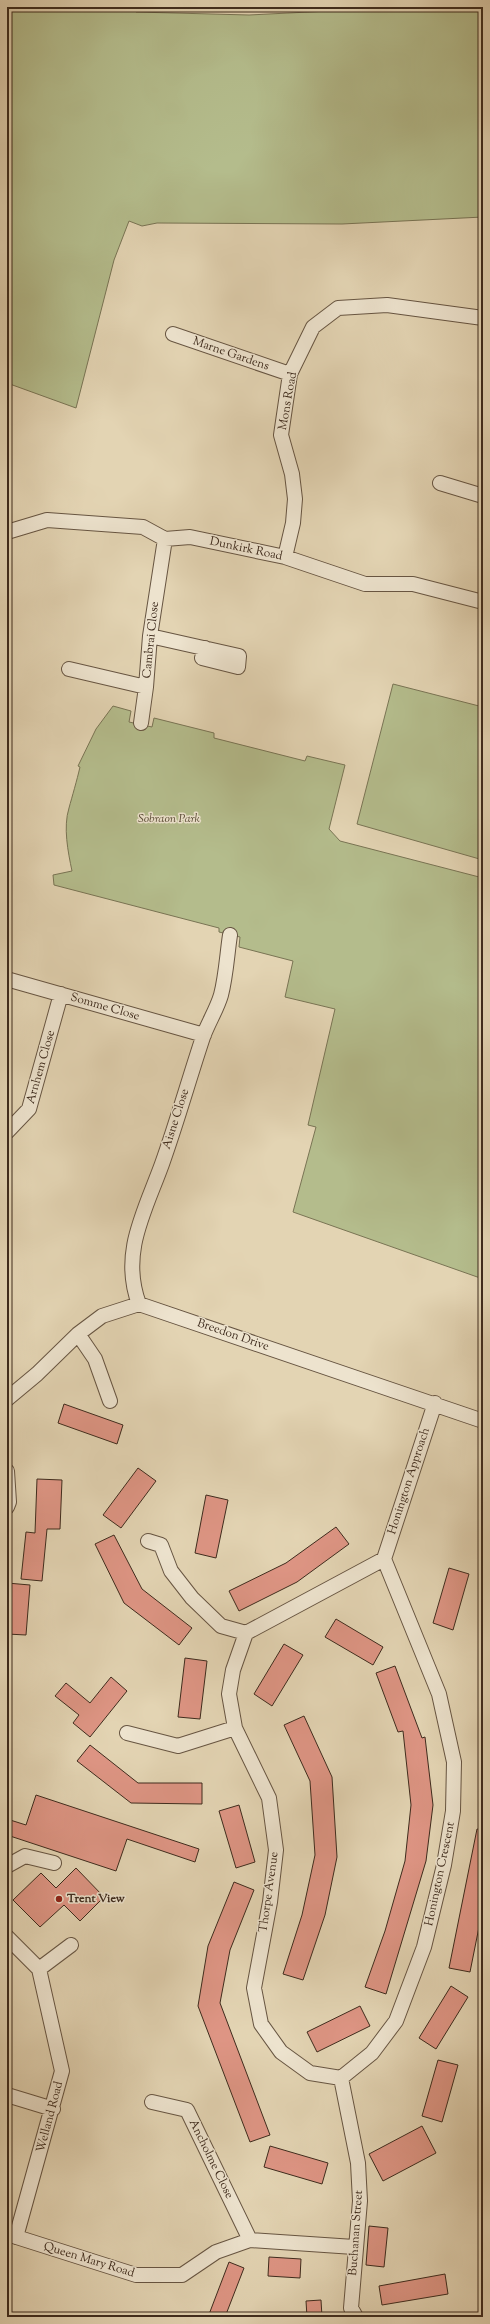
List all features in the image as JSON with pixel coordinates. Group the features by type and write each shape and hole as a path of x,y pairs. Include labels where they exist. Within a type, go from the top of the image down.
{"street":[{"name":"Mons Road","path":"285,557 293,523 296,499 292,474 281,435 290,374 313,327 338,308 387,305 483,318"},
{"name":"Marne Gardens","path":"173,334 290,374"},
{"path":"440,483 483,496"},
{"path":"7,532 47,520 143,527 165,539"},
{"name":"Dunkirk Road","path":"165,539 190,537 285,557 365,584 413,584 483,602"},
{"name":"Cambrai Close","path":"69,669 146,687 150,636 165,539"},
{"path":"150,636 205,648"},
{"path":"141,723 146,687"},
{"name":"Aisne Close","path":"139,1304 133,1287 132,1262 136,1236 144,1207 162,1164 204,1035 220,995 230,935"},
{"name":"Somme Close","path":"7,982 10,980 204,1035"},
{"name":"Arnhem Close","path":"7,1132 29,1109 61,994"},
{"path":"7,1399 33,1378 78,1334 102,1316 139,1304"},
{"name":"Breedon Drive","path":"139,1304 435,1403 483,1421"},
{"path":"78,1334 96,1359 110,1401"},
{"name":"Honington Approach","path":"384,1559 435,1403"},
{"path":"7,1471 9,1502 7,1507"},
{"path":"148,1541 161,1545 171,1571 192,1598 221,1626 246,1633 384,1559"},
{"name":"Honington Crescent","path":"341,2078 372,2053 396,2021 424,1946 444,1865 453,1811 454,1762 439,1694 384,1559"},
{"name":"Thorpe Avenue","path":"246,1633 232,1670 230,1694 235,1728 269,1798 276,1850 270,1902 254,1988 261,2024 281,2052 310,2073 341,2078"},
{"path":"128,1733 178,1746 235,1728"},
{"path":"7,1866 25,1856 54,1863"},
{"path":"7,1937 39,1970 70,1945"},
{"name":"Welland Road","path":"11,2236 53,2109 62,2071 39,1970"},
{"name":"Buchanan Street","path":"341,2078 358,2163 360,2202 354,2247 351,2308 356,2317"},
{"path":"7,2094 53,2109"},
{"name":"Ancholme Close","path":"152,2102 187,2110 250,2240"},
{"name":"Queen Mary Road","path":"11,2236 136,2275 182,2275 216,2252 250,2240 354,2247"}],"green space":[{"path":"7,7 131,7 136,12 249,15 408,7 483,7 483,217 342,224 157,223 142,226 129,221 114,260 76,408 7,383"},
{"path":"393,684 483,707 483,860 357,824"},
{"name":"Sobraon Park","path":"113,706 131,711 129,722 152,727 154,718 214,733 214,738 305,761 307,756 345,765 329,829 340,841 483,878 483,1279 293,1212 316,1127 308,1125 335,1009 285,997 293,961 239,947 240,937 219,932 219,928 54,885 53,875 72,871 66,823 80,767 78,766 96,729"}],"building":[{"path":"64,1404 123,1425 117,1444 58,1423"},
{"path":"138,1468 156,1481 121,1528 103,1515"},
{"path":"37,1479 62,1480 60,1529 47,1529 42,1581 21,1579 26,1532 35,1533"},
{"path":"206,1495 228,1500 216,1558 195,1553"},
{"path":"336,1527 349,1544 297,1582 239,1611 229,1591 286,1563"},
{"path":"114,1535 142,1589 192,1628 179,1645 124,1603 95,1544"},
{"path":"449,1568 469,1574 453,1630 433,1623"},
{"path":"7,1583 30,1585 26,1635 7,1634"},
{"path":"336,1619 383,1647 373,1665 325,1637"},
{"path":"284,1644 303,1655 272,1706 254,1694"},
{"path":"185,1658 207,1661 200,1719 178,1717"},
{"path":"395,1666 422,1738 425,1737 433,1805 426,1861 386,1994 365,1987 385,1931 405,1861 411,1805 403,1731 398,1732 376,1673"},
{"path":"111,1677 127,1691 90,1737 73,1723 79,1715 55,1696 66,1683 90,1703"},
{"path":"304,1716 332,1777 337,1857 325,1915 303,1980 283,1974 302,1915 315,1855 310,1781 284,1725"},
{"path":"90,1745 138,1783 202,1783 202,1804 131,1803 77,1761"},
{"path":"36,1795 199,1849 195,1862 127,1839 116,1871 7,1835 7,1819 26,1825"},
{"path":"239,1805 255,1862 236,1868 219,1811"},
{"path":"477,1829 483,1830 483,1907 470,1972 449,1968"},
{"name":"Trent View","path":"76,1868 104,1897 80,1921 64,1905 40,1927 13,1900 41,1873 56,1888"},
{"path":"234,1882 254,1890 230,1950 220,2003 270,2135 250,2142 198,2006 208,1946"},
{"path":"451,1986 468,1997 436,2049 419,2038"},
{"path":"360,2006 370,2026 317,2052 307,2032"},
{"path":"438,2060 458,2065 442,2122 422,2116"},
{"path":"422,2126 436,2153 383,2181 369,2154"},
{"path":"270,2146 328,2163 322,2184 264,2167"},
{"path":"369,2226 388,2228 384,2267 366,2265"},
{"path":"269,2257 301,2259 300,2278 268,2276"},
{"path":"229,2262 244,2268 225,2317 208,2317"},
{"path":"445,2274 448,2294 382,2305 379,2286"},
{"path":"321,2300 322,2317 307,2317 306,2301"}],"place":[{"name":"Trent View","path":"59,1899"}]}
